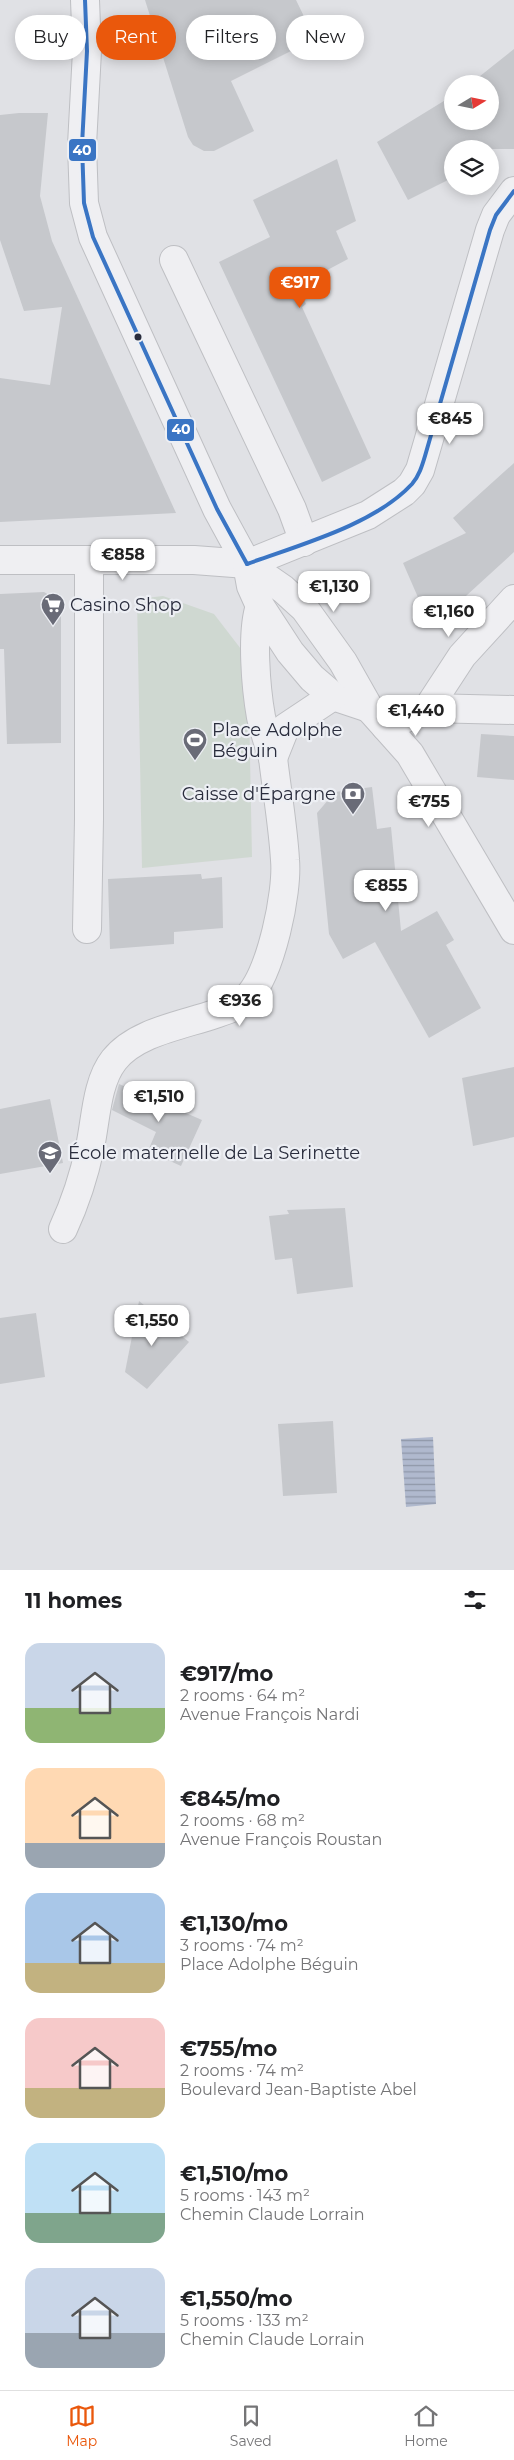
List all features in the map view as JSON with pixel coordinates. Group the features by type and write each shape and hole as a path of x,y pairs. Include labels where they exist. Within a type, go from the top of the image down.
{"street":[{"path":"85,0 87,51 82,145 84,193 93,237 217,508 247,564 252,586 260,606 300,665 334,696 378,718 428,708 514,710"},
{"path":"0,560 194,560 247,564 368,515 404,492 416,478 425,456 490,230 496,215 514,191"},
{"path":"174,260 292,509 304,542"},
{"path":"86,929 90,818 89,560"},
{"path":"247,564 283,589 305,609 343,662 378,718 410,754 514,930"},
{"path":"428,708 462,656 514,599"},
{"path":"63,1230 81,1182 104,1078 113,1061 131,1044 239,1004 248,997 257,982 269,954 279,922 286,861 273,758 261,718 255,628 260,606"},
{"path":"273,758 285,728 334,696"}],"shaded area":[{"name":"Place Adolphe Béguin","path":"163,596 214,614 244,653 249,706 252,857 142,868 137,599"}],"water":[{"path":"433,1437 436,1504 406,1507 401,1439"}],"building":[{"path":"145,0 296,0 303,15 286,15 286,54 276,58 276,15 186,15 186,60 273,60 231,81 254,131 214,151 204,151 193,145 188,137 164,60 176,60 176,15 150,15"},
{"path":"514,49 514,149 499,149 499,140 444,140 444,182 408,200 377,142 444,101 444,130 499,130 499,75 481,75"},
{"path":"48,113 40,196 52,241 176,513 0,522 0,378 50,385 62,307 24,311 0,240 0,115"},
{"path":"337,159 356,221 336,231 348,259 318,275 321,283 301,293 306,304 302,307 371,458 322,482 219,262 270,237 253,200"},
{"path":"514,463 514,552 455,606 427,618 403,563 466,533 453,518"},
{"path":"44,592 59,601 61,609 61,743 7,744 4,649 0,649 0,594"},
{"path":"481,734 514,736 514,780 477,777"},
{"path":"372,787 377,829 391,827 401,931 437,911 454,940 446,945 481,1008 429,1038 375,942 343,959 329,934 317,813 335,792"},
{"path":"201,874 202,879 222,877 223,928 174,932 174,944 110,949 108,879"},
{"path":"514,1067 514,1137 473,1146 462,1078"},
{"path":"119,1084 202,1120 181,1166 148,1151 156,1132 112,1110"},
{"path":"50,1099 63,1163 0,1174 0,1109"},
{"path":"345,1208 353,1287 297,1294 292,1258 275,1260 269,1216 289,1214 287,1210"},
{"path":"139,1301 189,1342 147,1389 125,1372"},
{"path":"36,1313 45,1377 0,1384 0,1318"},
{"path":"333,1421 337,1493 283,1496 278,1424"}],"transit line":[{"name":"40","path":"85,0 87,51 82,145 84,203 93,237 217,509 247,564"},
{"name":"40","path":"247,564 312,541 357,522 378,511 412,484 420,471 425,456 490,230 496,215 514,191"}],"place":[{"name":"Casino Shop","path":"53,626"},
{"name":"Place Adolphe Béguin","path":"195,761"},
{"name":"Caisse d'Épargne","path":"353,815"},
{"name":"École maternelle de La Serinette","path":"50,1174"}]}
